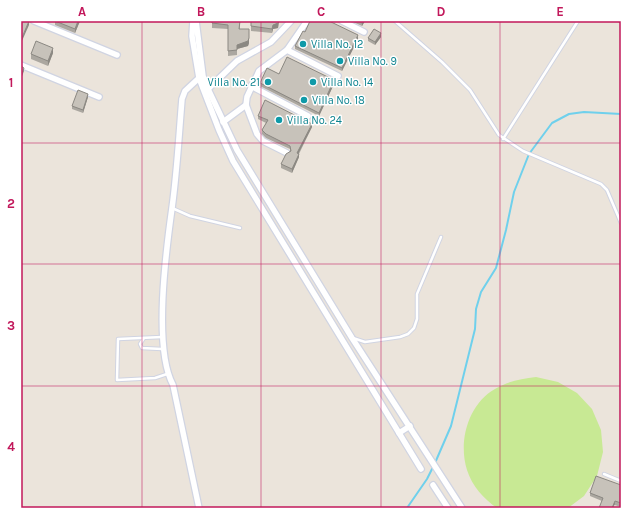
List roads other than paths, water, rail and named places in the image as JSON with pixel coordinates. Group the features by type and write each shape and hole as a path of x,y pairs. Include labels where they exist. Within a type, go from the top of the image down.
{"street":[{"path":"34,21 117,55"},
{"path":"193,21 192,36 199,78 218,130 233,161 421,469"},
{"path":"196,21 200,61 208,89 237,150 352,338 462,508"},
{"path":"208,89 237,61 271,42 291,21"},
{"path":"287,153 260,138 246,104 251,86 263,66 287,50 307,21"},
{"path":"342,21 364,32"},
{"path":"287,50 338,76"},
{"path":"21,65 99,97"},
{"path":"199,78 185,91 182,99 165,278 162,348 167,374 173,385 199,508"},
{"path":"251,86 308,116"},
{"path":"223,122 246,104"},
{"path":"399,433 410,426"},
{"path":"433,485 448,508"}],"lane":[{"path":"394,21 461,81 479,103 492,125 503,139 523,151 600,184 607,190 621,223"},
{"path":"503,139 578,21"},
{"path":"172,208 190,216 240,228"},
{"path":"352,338 365,342 400,337 408,334 414,328 417,319 417,294 441,237"},
{"path":"163,337 118,338 117,380 155,378 167,374"},
{"path":"144,338 140,344 142,348 162,348"},
{"path":"604,474 621,481"}],"waterway":[{"path":"435,463 451,426 475,329 476,309 481,292 496,268 514,192 529,154 552,123 569,114 584,112 621,114"},
{"path":"407,508 427,479 433,467"}],"place":[{"name":"Villa No. 12","path":"303,44"},
{"name":"Villa No. 9","path":"340,61"},
{"name":"Villa No. 21","path":"268,82"},
{"name":"Villa No. 14","path":"313,82"},
{"name":"Villa No. 18","path":"304,100"},
{"name":"Villa No. 24","path":"279,120"}]}
